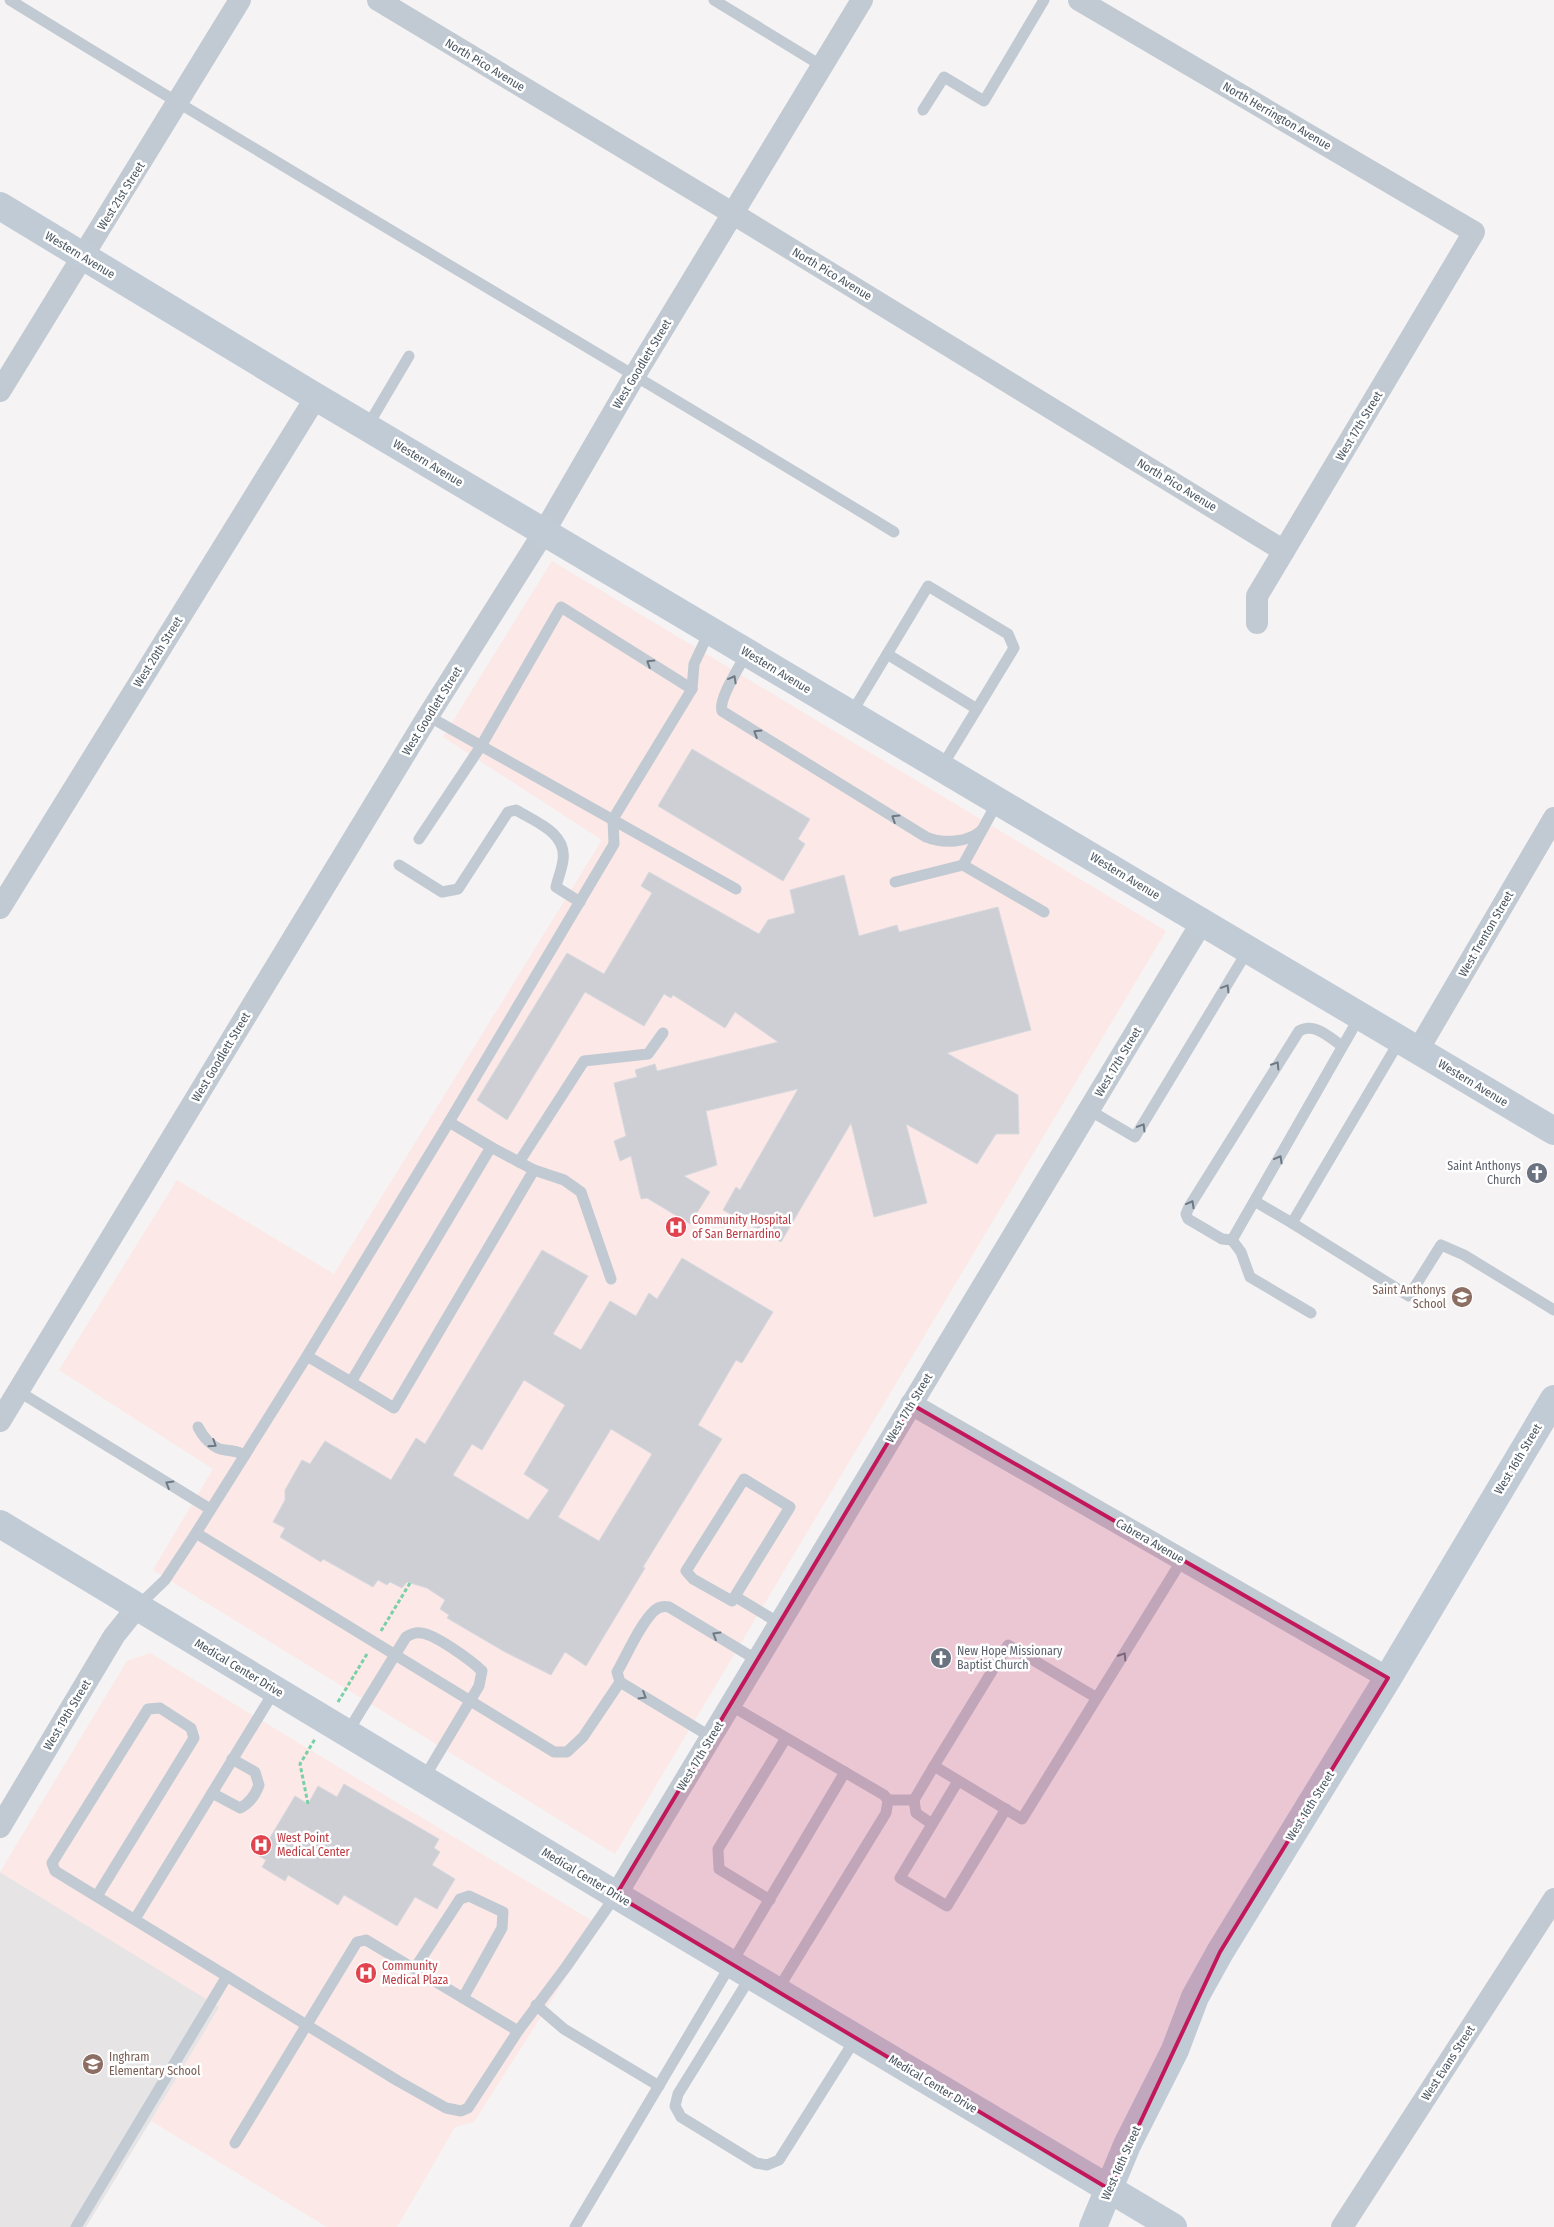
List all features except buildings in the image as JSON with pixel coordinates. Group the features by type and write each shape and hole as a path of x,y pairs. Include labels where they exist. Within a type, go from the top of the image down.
{"street":[{"name":"West 21st Street","path":"0,391 178,104 240,0"},
{"name":"North Pico Avenue","path":"378,0 732,213 1284,551"},
{"name":"West Goodlett Street","path":"0,1421 428,716 544,532 635,375 862,0"},
{"name":"North Herrington Avenue","path":"1079,0 1474,232"},
{"name":"Western Avenue","path":"0,206 316,397 1554,1131"},
{"name":"West 17th Street","path":"1257,623 1257,596 1474,232"},
{"name":"West 20th Street","path":"0,908 316,397"},
{"name":"West Trenton Street","path":"1409,1045 1554,818"},
{"name":"West 17th Street","path":"616,1895 1202,922"},
{"name":"West 16th Street","path":"1093,2227 1127,2145 1175,2050 1195,1997 1220,1952 1388,1678 1554,1399"},
{"name":"Cabrera Avenue","path":"911,1404 1388,1678"},
{"name":"Medical Center Drive","path":"0,1524 616,1895 1173,2227"},
{"name":"West 19th Street","path":"0,1826 114,1636 138,1606"},
{"name":"West Evans Street","path":"1342,2227 1554,1899"}],"lane":[{"path":"10,0 178,104 635,375 894,532"},
{"path":"714,0 822,66"},
{"path":"923,110 944,77 984,101 1044,0"},
{"path":"367,427 409,356"},
{"path":"851,714 928,586 1008,634 1014,648 942,768"},
{"path":"419,839 480,746 561,607 692,689"},
{"path":"138,1606 165,1580 196,1533 240,1453 307,1356 614,844 613,819 692,689 694,664 710,630"},
{"path":"748,652 728,688 721,707 722,711 926,837 949,842 968,838 982,830"},
{"path":"887,654 977,709"},
{"path":"428,716 736,888"},
{"path":"963,865 998,801"},
{"path":"399,865 442,892 458,889 508,812 516,810 556,834 564,850 563,862 556,887 580,902"},
{"path":"895,882 963,865 1044,912"},
{"path":"1089,1110 1135,1137 1248,950"},
{"path":"1232,1240 1256,1202 1360,1016"},
{"path":"1310,1313 1250,1277 1241,1252 1232,1240 1222,1239 1188,1219 1186,1214 1299,1031 1305,1027 1313,1027 1342,1046"},
{"path":"519,1162 584,1061 648,1054 663,1033"},
{"path":"1292,1223 1409,1045"},
{"path":"449,1122 534,1170 564,1180 581,1192 611,1278"},
{"path":"351,1382 491,1147"},
{"path":"307,1356 394,1408 534,1170"},
{"path":"1256,1202 1409,1296 1441,1245 1464,1255 1554,1310"},
{"path":"18,1392 210,1509"},
{"path":"198,1427 204,1438 223,1451 240,1453"},
{"path":"744,1479 790,1507 736,1597 732,1601 693,1579 686,1571 744,1479"},
{"path":"196,1533 395,1655 471,1699 554,1752 567,1752 583,1737 620,1682"},
{"path":"934,1766 1022,1819 1182,1560"},
{"path":"736,1597 779,1624"},
{"path":"711,1737 620,1682 617,1672 649,1618 654,1611 663,1606 669,1607 757,1660"},
{"path":"347,1733 406,1637 413,1633 423,1633 468,1657 482,1671 479,1686 424,1778"},
{"path":"932,1824 916,1814 914,1800 1008,1645 1097,1698"},
{"path":"135,1919 275,1690"},
{"path":"730,1705 846,1772 884,1795 888,1800 886,1813 777,1991"},
{"path":"97,1896 194,1738 192,1728 160,1708 148,1709 52,1863 55,1871 398,2081 446,2108 461,2111 468,2108 476,2097 536,2005 566,1967 616,1895"},
{"path":"770,1900 719,1869 718,1849 786,1738"},
{"path":"212,1793 240,1808 248,1804 254,1797 259,1785 255,1772 232,1759"},
{"path":"846,1772 770,1900 742,1970 678,2094 676,2106 681,2117 756,2162 767,2165 779,2160 856,2038"},
{"path":"958,1781 900,1878 947,1906 1006,1810"},
{"path":"888,1800 914,1800"},
{"path":"415,1968 460,1899 469,1896 503,1912 502,1928 463,1998"},
{"path":"235,2143 306,2023 357,1942 366,1940 518,2031"},
{"path":"575,2227 659,2086 742,1970"},
{"path":"76,2227 227,1976"},
{"path":"536,2005 564,2029 659,2086"}],"path":[{"path":"380,1633 410,1583"},
{"path":"335,1706 370,1649"},
{"path":"308,1804 300,1764 320,1731"}],"highlighted area":[{"path":"911,1404 1388,1678 1220,1952 1109,2189 616,1895"}],"shaded area":[{"name":"Community Hospital of San Bernardino","path":"552,561 1166,931 615,1854 153,1570 213,1469 59,1370 177,1180 334,1274 602,840 443,737"},
{"name":"Community Medical Plaza","path":"150,1653 599,1925 474,2122 455,2127 397,2227 327,2227 151,2121 219,2007 0,1872 127,1661"},
{"name":"Inghram Elementary School","path":"0,1872 220,2007 86,2227 0,2227"}],"place":[{"name":"Saint Anthonys Church","path":"1537,1173"},
{"name":"Community Hospital of San Bernardino","path":"676,1227"},
{"name":"Saint Anthonys School","path":"1462,1297"},
{"name":"New Hope Missionary Baptist Church","path":"941,1658"},
{"name":"West Point Medical Center","path":"261,1845"},
{"name":"Community Medical Plaza","path":"366,1973"},
{"name":"Inghram Elementary School","path":"93,2064"}]}
